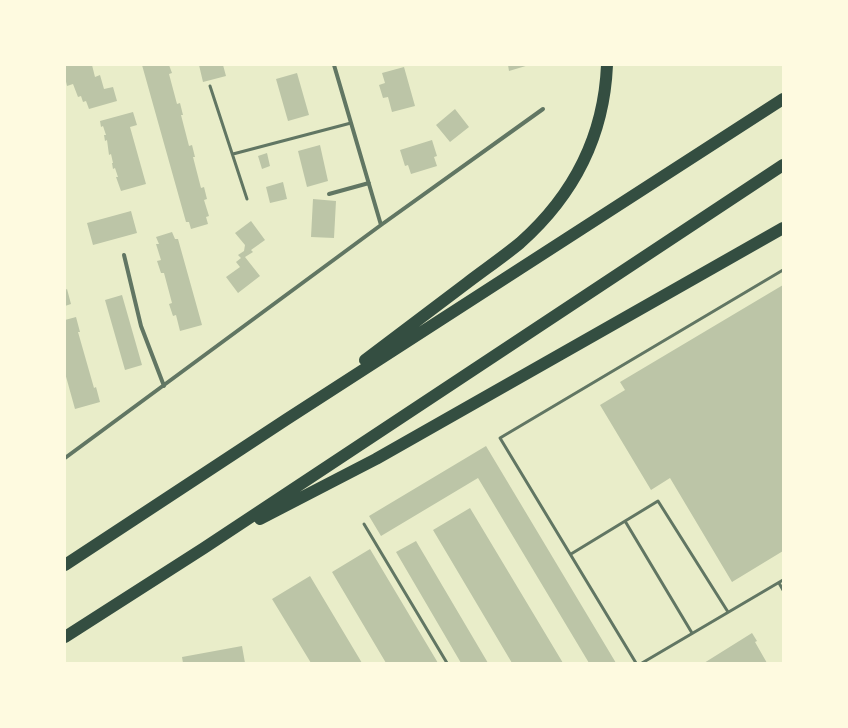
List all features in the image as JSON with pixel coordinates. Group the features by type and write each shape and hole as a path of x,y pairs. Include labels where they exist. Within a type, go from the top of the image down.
{"highway":[{"path":"287,419 520,242 552,210 568,189 593,141 600,120 605,95 607,65"},
{"path":"65,565 287,419 783,99"},
{"path":"65,637 204,548 783,165"},
{"path":"204,548 376,459 783,228"}],"street":[{"path":"334,65 381,225"},
{"path":"65,458 381,225 543,109"},
{"path":"329,194 369,183"},
{"path":"124,254 141,326 164,386"}],"lane":[{"path":"210,86 247,199"},
{"path":"233,154 351,123"},
{"path":"636,663 500,438 783,270"},
{"path":"571,554 658,501 728,612"},
{"path":"625,521 692,633"},
{"path":"364,524 447,663"},
{"path":"642,663 783,580"},
{"path":"778,583 783,590"}],"building":[{"path":"65,65 92,65 95,77 100,75 104,89 113,87 117,101 89,109 86,101 83,102 81,96 78,97 73,84 67,86"},
{"path":"142,65 169,65 172,73 169,74 177,104 180,103 183,115 181,115 189,146 192,145 195,157 193,157 201,188 204,187 207,199 204,200 209,216 206,217 208,224 191,229 189,222 186,222"},
{"path":"199,65 223,65 226,76 203,82"},
{"path":"508,65 529,65 509,71"},
{"path":"404,67 415,106 392,112 388,97 383,98 379,85 385,83 382,73"},
{"path":"297,73 309,115 288,121 276,79"},
{"path":"455,109 469,127 450,142 436,125"},
{"path":"133,112 137,125 130,127 146,184 121,191 116,177 118,177 115,168 113,169 111,154 109,155 107,140 105,141 104,135 106,135 103,126 101,127 100,121"},
{"path":"432,140 437,156 434,157 437,166 411,174 408,165 405,166 400,150"},
{"path":"320,145 328,181 307,187 298,151"},
{"path":"267,153 270,166 262,169 258,156"},
{"path":"283,182 287,199 270,203 266,187"},
{"path":"313,199 336,201 334,238 311,237"},
{"path":"131,211 137,233 93,245 87,223"},
{"path":"251,221 265,240 251,250 253,252 245,257 260,276 238,293 226,277 240,267 236,262 241,258 238,255 244,251 245,245 235,233"},
{"path":"172,232 175,239 178,239 202,325 180,331 176,315 173,316 169,304 172,303 164,273 161,273 157,261 161,260 156,244 159,244 156,237"},
{"path":"783,285 783,551 732,582 670,478 651,490 600,405 625,390 620,382"},
{"path":"67,289 71,304 65,306 65,290"},
{"path":"122,295 142,365 125,370 105,300"},
{"path":"76,317 80,332 78,332 94,388 96,387 100,402 75,409 65,373 65,320"},
{"path":"486,446 616,663 589,663 478,478 381,536 369,516"},
{"path":"470,508 563,663 512,663 433,530"},
{"path":"416,541 488,663 461,663 396,552"},
{"path":"370,549 438,663 386,663 332,572"},
{"path":"310,576 362,663 311,663 272,599"},
{"path":"752,633 757,641 755,642 767,663 704,663"},
{"path":"242,646 245,663 183,663 182,657"}]}
